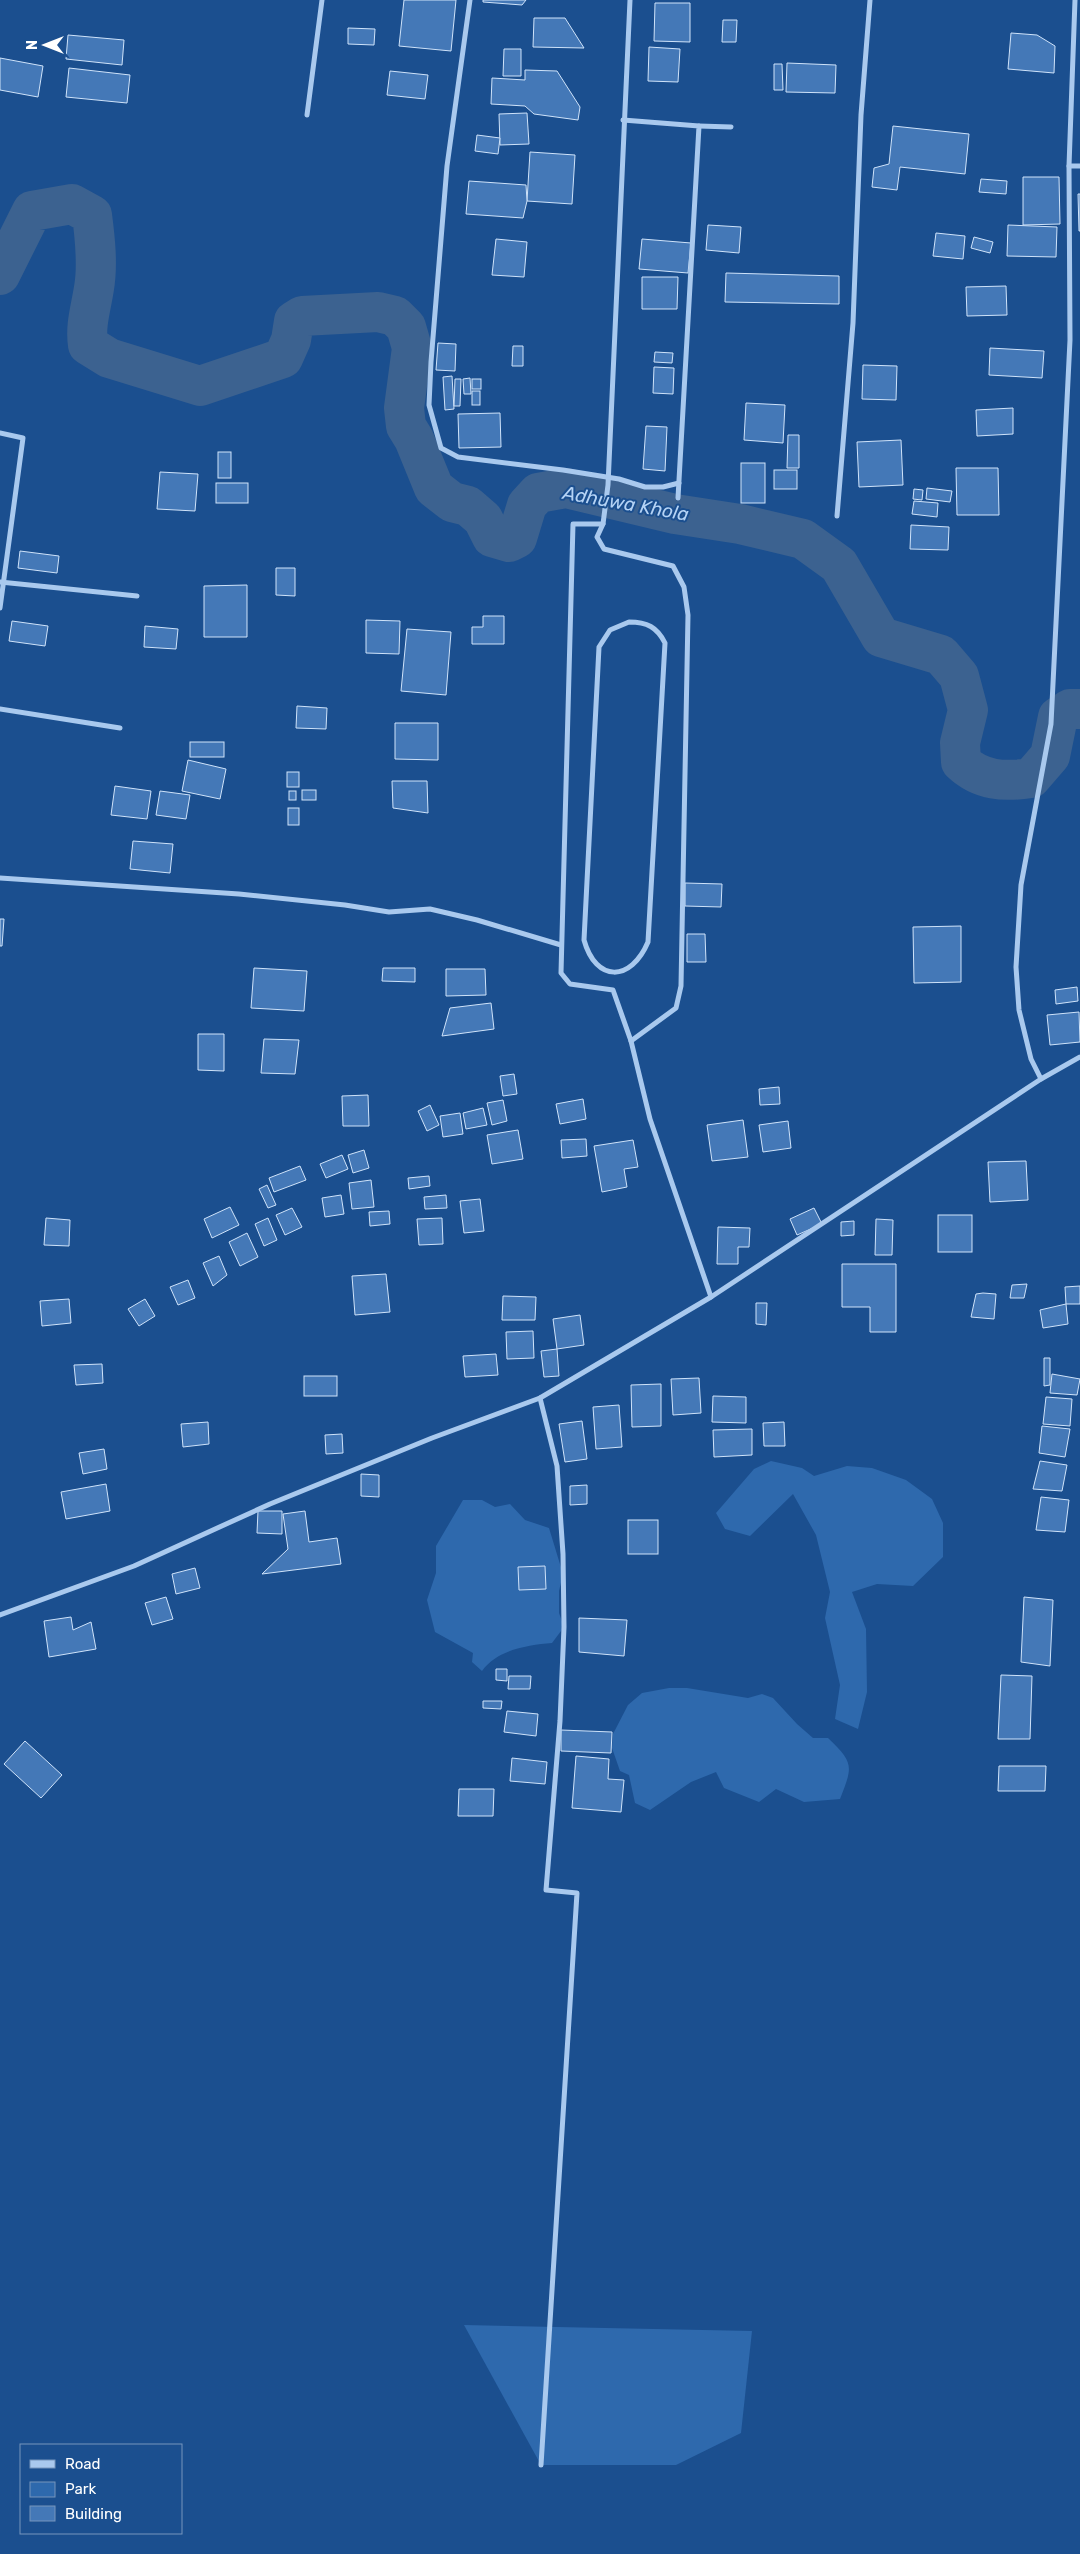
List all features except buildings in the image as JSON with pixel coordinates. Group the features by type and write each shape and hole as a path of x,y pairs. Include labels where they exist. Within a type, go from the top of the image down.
{"street":[{"path":"307,115 322,0"},
{"path":"470,0 447,166 438,265 429,405 441,448 458,457 609,477 645,487 663,487 679,483"},
{"path":"630,0 623,120 609,477 603,524 597,537 604,549 673,566 684,588 688,615 681,986 676,1008 631,1041"},
{"path":"837,516 853,323 861,115 870,0"},
{"path":"1041,1079 1031,1059 1019,1010 1016,967 1021,885 1044,773 1051,724 1070,340 1069,166 1076,0"},
{"path":"623,120 731,127"},
{"path":"678,498 699,126"},
{"path":"1069,166 1080,166"},
{"path":"0,433 22,438 1,582 0,608"},
{"path":"603,524 573,524 561,972 570,984 613,990 631,1041 650,1119 711,1297"},
{"path":"1,582 137,596"},
{"path":"629,622 640,622 651,626 660,633 665,643 648,942 639,959 626,970 619,972 602,970 593,962 584,940 599,647 610,630 629,622"},
{"path":"0,708 120,728"},
{"path":"0,878 239,894 345,905 389,912 430,910 477,920 562,945"},
{"path":"0,1614 134,1566 270,1504 432,1438 540,1398 711,1297 1041,1079 1080,1057"},
{"path":"540,1398 557,1466 563,1554 564,1627 560,1721 546,1890 577,1893 541,2465"}],"green space":[{"path":"771,1461 802,1468 814,1476 847,1466 872,1468 906,1480 932,1499 943,1523 943,1557 913,1586 877,1584 852,1592 866,1629 867,1692 858,1729 835,1719 840,1685 825,1618 830,1592 816,1535 793,1494 750,1536 725,1529 716,1513 754,1469"},
{"path":"463,1500 482,1500 495,1507 510,1504 525,1520 549,1528 563,1574 559,1591 559,1613 564,1627 552,1643 523,1647 504,1653 488,1664 482,1671 472,1662 473,1653 435,1632 427,1600 436,1573 436,1546"},
{"path":"669,1688 687,1688 748,1698 762,1694 773,1698 813,1738 828,1738 843,1753 849,1766 849,1772 840,1799 804,1802 776,1789 759,1802 724,1788 716,1772 691,1782 650,1810 635,1803 629,1775 620,1771 612,1748 613,1734 628,1705 642,1693"},
{"path":"464,2325 752,2331 741,2433 676,2465 541,2465"}],"waterway":[{"name":"Adhuwa Khola","path":"0,275 32,211 72,204 92,215 96,270 88,323 88,345 109,358 200,386 283,358 291,340 294,321 302,316 378,312 395,316 406,327 412,348 404,408 406,426 414,439 434,488 452,502 468,506 483,519 492,537 509,542 517,538 527,505 538,493 566,488 675,514 740,524 803,539 839,565 881,637 941,655 959,676 968,710 960,743 961,762 977,773 993,779 1031,778 1050,756 1058,717 1070,709 1080,709"}]}
